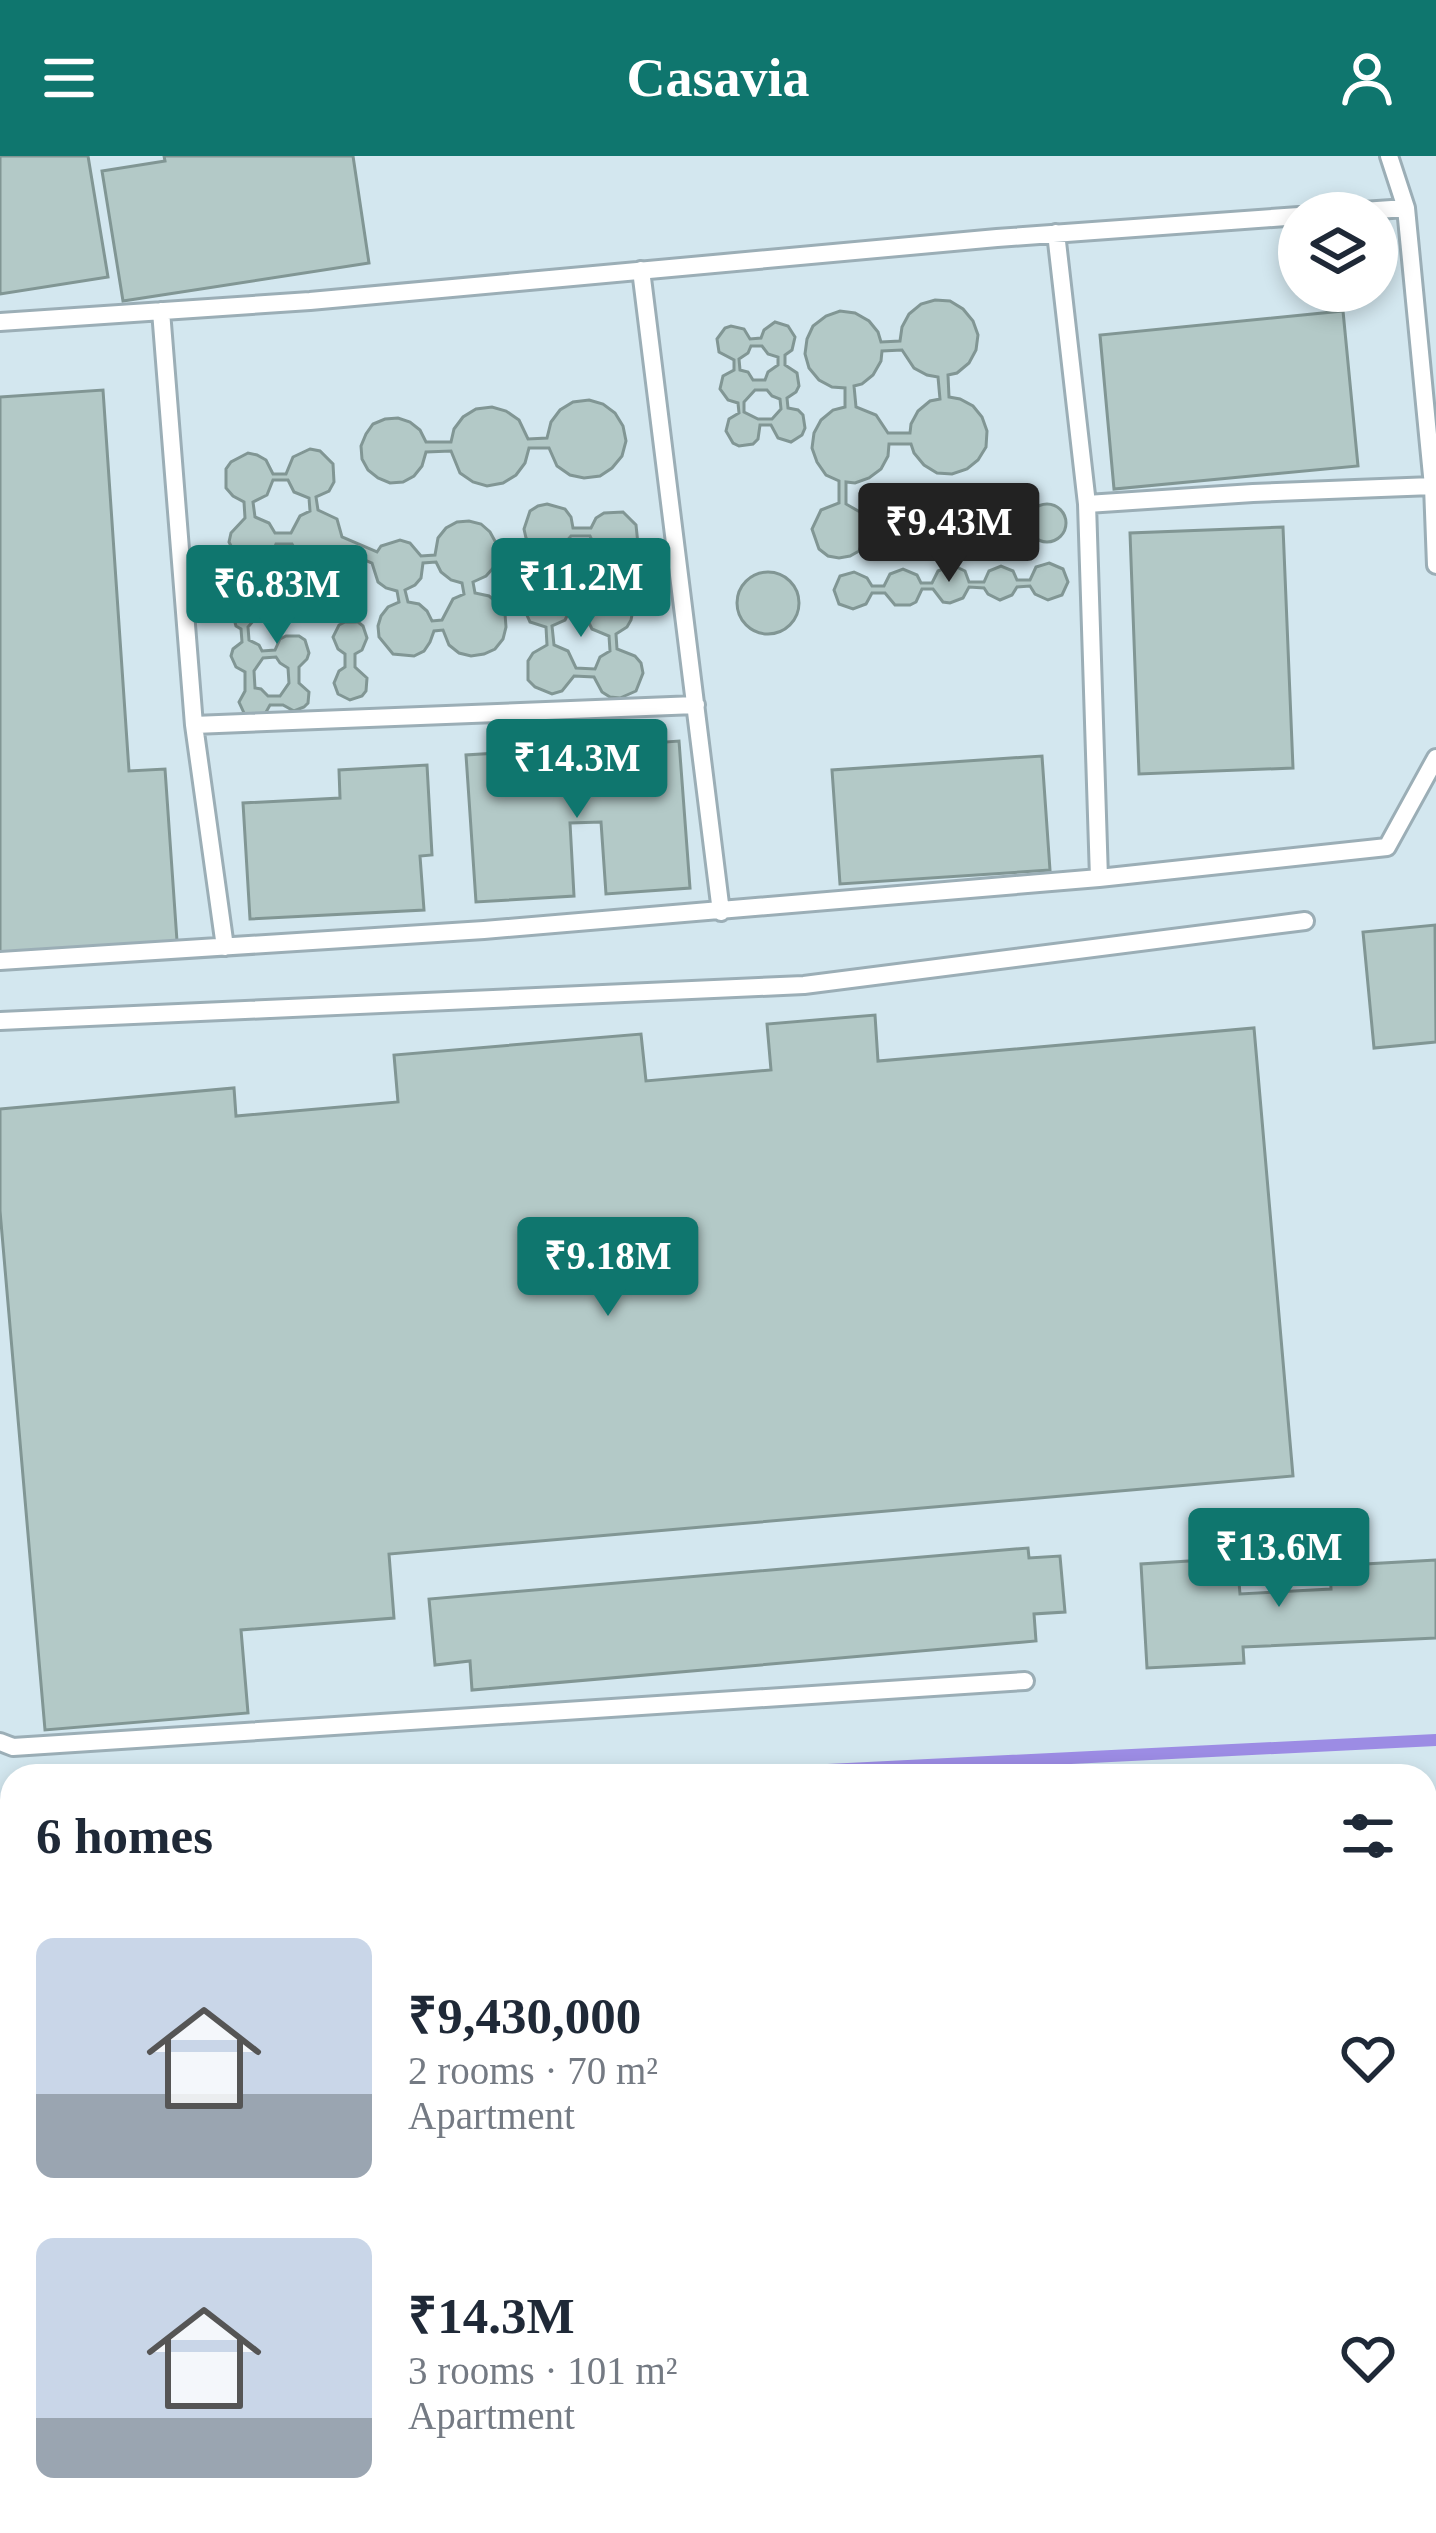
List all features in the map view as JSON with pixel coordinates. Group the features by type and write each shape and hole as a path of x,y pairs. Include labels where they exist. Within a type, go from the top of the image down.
{"lane":[{"path":"1389,156 1406,208 1433,486 1436,565"},
{"path":"1398,209 1406,208"},
{"path":"0,322 310,301 1056,233 1278,217"},
{"path":"1056,233 1087,504 1099,878"},
{"path":"641,270 721,912"},
{"path":"161,311 194,725 225,947"},
{"path":"1087,504 1433,486"},
{"path":"194,725 696,705"},
{"path":"0,961 721,912 1387,847 1436,758"},
{"path":"0,1021 804,985 1305,921"},
{"path":"0,1742 13,1747 1025,1682"}],"building":[{"path":"0,156 88,156 108,277 0,294"},
{"path":"164,156 353,156 369,263 123,301 102,171 165,161"},
{"path":"950,301 973,321 976,350 969,363 948,375 949,397 973,406 982,417 986,447 967,469 952,474 937,473 924,465 911,444 889,444 881,469 869,478 846,482 846,504 866,522 884,516 886,504 902,490 922,491 936,506 935,527 929,535 910,542 900,540 886,526 867,531 859,551 839,558 828,556 819,549 812,529 821,510 839,503 839,481 826,475 812,448 821,420 845,407 845,388 819,380 809,368 807,339 813,326 840,311 869,321 881,342 900,341 909,314 921,304","holes":["902,350 914,368 938,377 940,399 918,411 910,433 888,433 876,415 856,407 854,386 873,375 882,351"]},
{"path":"1343,312 1358,466 1114,489 1100,335"},
{"path":"775,322 788,326 795,337 785,365 797,373 799,386 787,398 788,408 803,415 805,428 791,442 778,438 771,425 760,425 753,444 739,446 726,431 729,419 739,413 738,403 728,400 720,389 723,376 734,370 734,360 719,352 717,339 731,326 744,329 750,339 761,338","holes":["751,346 762,346 778,357 778,365 765,380 753,380 740,370 739,359","755,390 767,390 780,399 781,409 772,419 744,412 744,402"]},
{"path":"103,390 129,771 165,769 177,941 0,953 0,397"},
{"path":"589,400 615,413 626,441 622,456 600,476 570,475 557,466 549,448 529,448 516,475 487,486 460,473 451,451 426,452 422,466 403,482 378,478 362,459 366,434 385,419 410,422 426,442 451,442 463,417 492,407 519,420 528,439 547,438 560,410"},
{"path":"310,449 320,451 333,464 334,482 329,491 316,497 318,510 337,519 342,537 377,552 400,540 410,543 421,556 435,555 438,538 457,522 481,524 490,532 496,543 494,567 473,582 475,593 489,596 505,614 503,639 495,649 471,656 459,653 449,645 443,630 434,631 424,651 414,656 393,654 379,637 378,626 388,607 399,602 397,591 378,582 372,563 339,549 314,562 297,553 292,544 276,544 271,556 255,564 237,558 229,542 245,518 244,502 226,488 226,469 248,453 266,460 273,474 286,474 293,457","holes":["273,480 288,480 294,492 309,498 310,511 300,516 291,533 275,533 269,523 255,517 253,502 267,495","436,562 441,572 462,583 464,594 453,599 442,620 432,621 419,604 408,602 405,590 421,578 423,563"]},
{"path":"996,495 1014,503 1022,521 1014,539 996,547 978,539 970,521 978,503"},
{"path":"547,504 565,509 573,528 591,528 604,513 623,512 636,525 638,544 615,560 598,553 590,536 571,536 559,550 540,551 526,538 524,529 530,511"},
{"path":"1047,504 1061,509 1066,523 1061,537 1047,542 1033,537 1028,523 1033,509"},
{"path":"1283,527 1293,768 1139,774 1130,533"},
{"path":"1049,563 1063,569 1068,582 1062,595 1048,600 1030,586 1017,587 1000,600 984,588 969,587 963,598 950,603 943,602 933,589 922,589 910,605 895,605 885,593 872,593 866,604 853,609 839,604 834,590 840,576 854,572 872,586 884,586 890,574 903,569 917,575 921,583 932,583 938,571 952,565 965,571 969,582 984,582 989,571 1001,566 1013,571 1017,580 1030,580 1036,567"},
{"path":"768,572 790,581 799,603 790,625 768,634 746,625 737,603 746,581"},
{"path":"326,575 338,580 342,592 337,604 318,607 310,599 294,599 289,609 277,613 265,607 261,594 246,599 245,609 254,620 248,627 249,640 262,651 275,650 280,639 299,636 309,653 299,667 299,683 309,692 308,703 294,711 270,705 265,714 248,717 239,702 245,691 245,672 231,656 242,642 234,619 240,600 234,587 239,582 263,587 278,579 293,588 309,587 313,579","holes":["276,657 288,668 289,683 280,696 268,696 255,688 254,671 263,658"]},
{"path":"545,579 563,585 571,604 585,604 590,595 607,587 625,593 633,610 627,627 616,634 617,649 641,663 643,673 636,691 610,697 594,677 574,676 562,691 552,694 535,687 528,680 528,661 547,645 546,627 530,622 522,604 528,587","holes":["569,612 584,613 592,629 609,636 610,651 600,657 595,669 576,668 568,651 554,645 552,626 565,620"]},
{"path":"345,622 358,622 367,638 355,654 355,667 367,678 366,691 350,700 338,694 334,683 345,667 345,654 333,637"},
{"path":"679,741 690,888 606,894 601,822 570,823 574,896 476,902 466,755 565,749 567,774 598,773 596,747"},
{"path":"1042,756 1050,870 840,884 832,770"},
{"path":"427,765 432,855 420,856 424,910 250,919 243,803 340,798 339,770"},
{"path":"1435,925 1436,1042 1374,1048 1363,932"},
{"path":"875,1015 878,1061 1254,1028 1293,1476 389,1554 394,1618 241,1630 248,1713 45,1730 0,1211 0,1109 234,1088 236,1116 398,1102 394,1055 641,1034 646,1081 771,1070 767,1024"},
{"path":"1028,1548 1029,1558 1060,1556 1065,1612 1034,1614 1036,1641 472,1690 470,1661 435,1665 429,1599"},
{"path":"1237,1558 1240,1594 1331,1589 1330,1566 1436,1560 1436,1638 1243,1647 1244,1663 1147,1668 1141,1564"}],"waterway":[{"path":"949,1764 1436,1740"}]}
